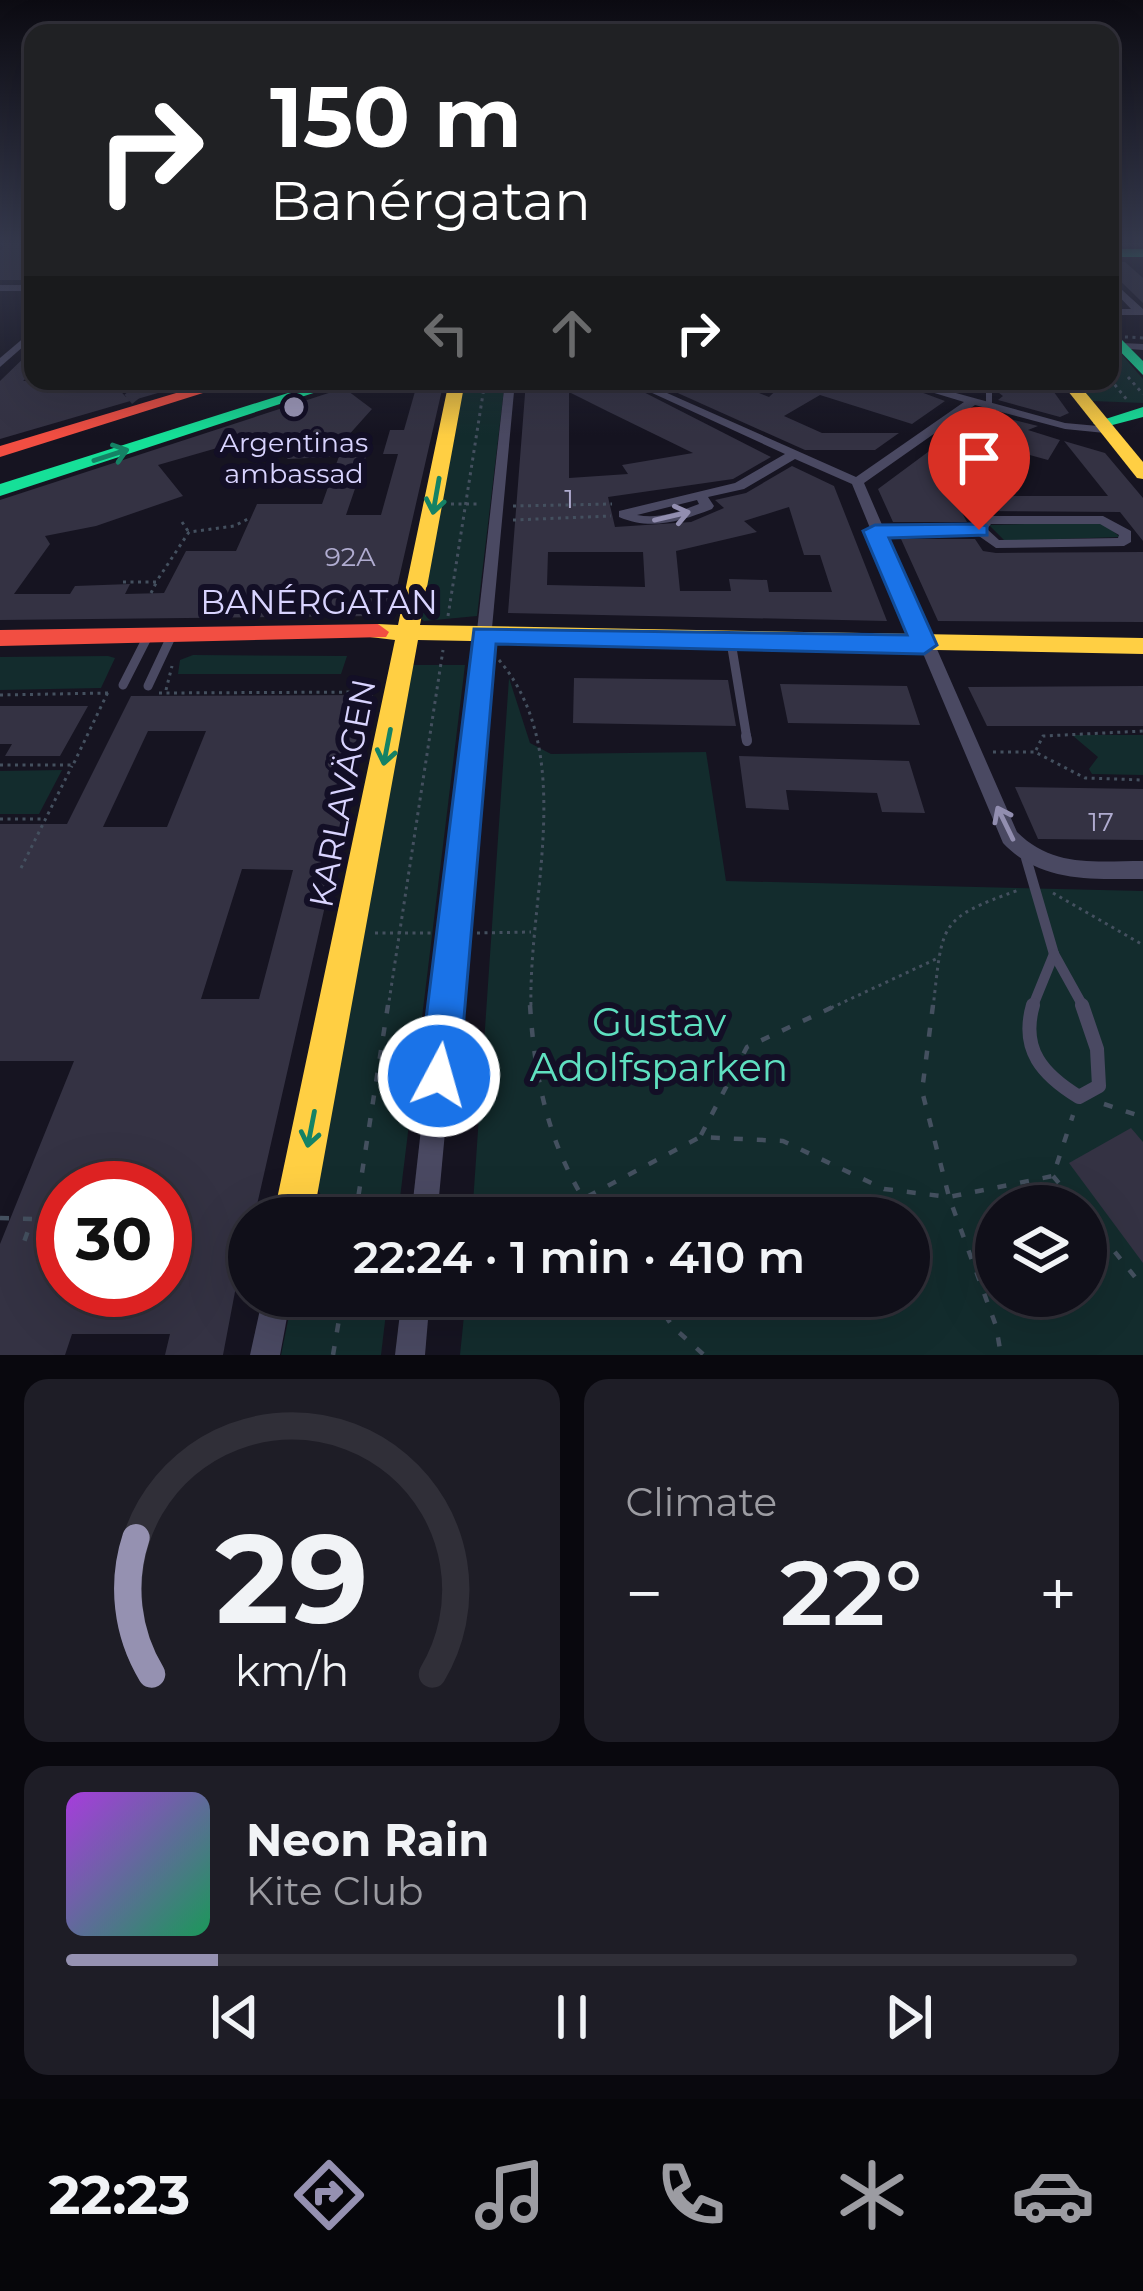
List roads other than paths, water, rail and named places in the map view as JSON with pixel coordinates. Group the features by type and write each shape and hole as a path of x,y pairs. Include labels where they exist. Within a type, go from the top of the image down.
{"street":[{"path":"1126,340 1143,370"},
{"path":"0,364 24,341"},
{"path":"5,448 133,396 173,390"},
{"path":"0,490 314,390"},
{"name":"KARLAVÄGEN","path":"297,1197 455,390"},
{"path":"426,1197 509,390"},
{"path":"652,390 856,482 1010,837 1026,858 1059,868 1143,870"},
{"path":"933,390 973,401 989,399 1118,439"},
{"path":"1076,390 1143,474"},
{"path":"856,482 973,401"},
{"path":"1118,439 1137,410"},
{"path":"701,496 707,506 679,516 638,520 624,514 760,478 796,453"},
{"path":"875,531 979,530 996,544 1124,542 1126,534 1103,520 987,520 979,530"},
{"name":"BANÉRGATAN","path":"0,638 409,632 731,642 1143,646"},
{"path":"266,1355 274,1317"},
{"path":"410,1355 414,1317"}],"lane":[{"path":"125,689 160,636"},
{"path":"147,689 160,636"},
{"path":"731,642 747,740"},
{"path":"1026,858 1054,954 1091,1016 1101,1056 1099,1086 1079,1097 1052,1083 1030,1046 1028,1006 1054,954"}],"tunnel":[{"path":"129,391 139,403"}],"place":[{"name":"Argentinas ambassad","path":"294,407"}],"park label":[{"name":"Gustav Adolfsparken","path":"659,1044"}]}
